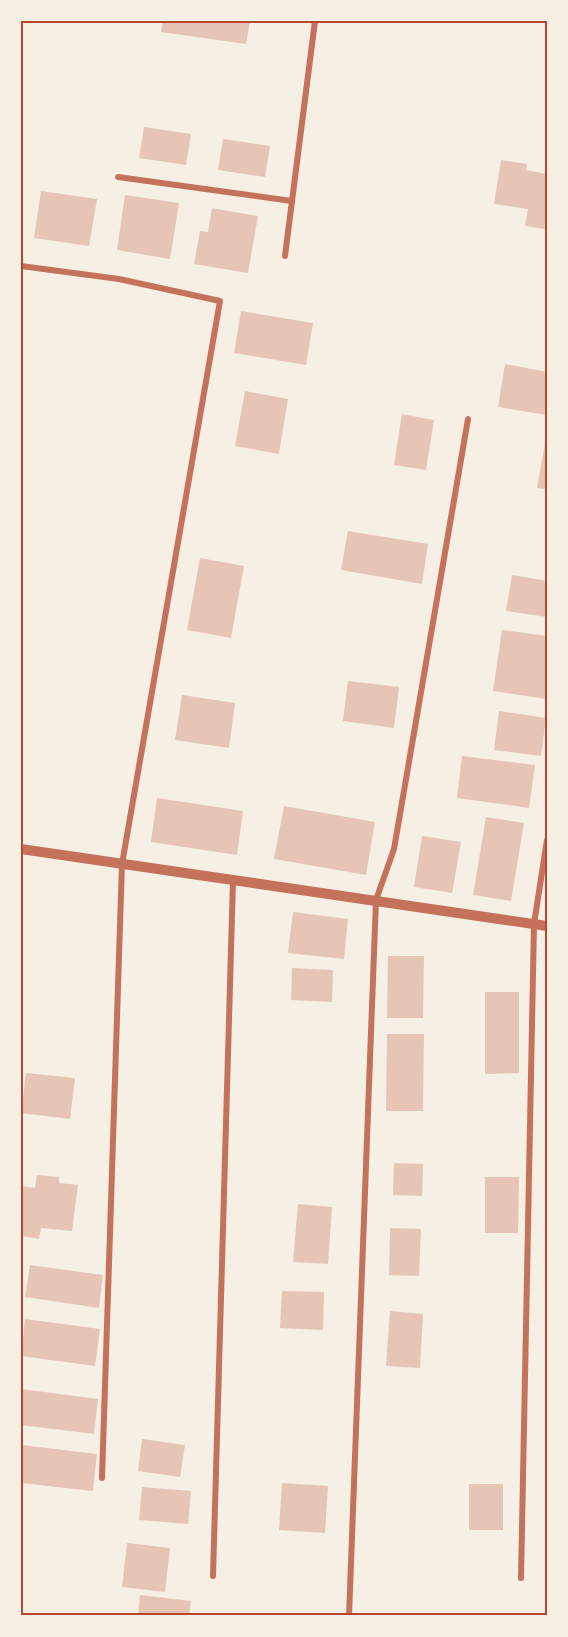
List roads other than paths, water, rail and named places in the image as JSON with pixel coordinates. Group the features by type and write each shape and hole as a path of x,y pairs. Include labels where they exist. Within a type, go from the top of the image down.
{"street":[{"path":"285,256 315,21"},
{"path":"118,177 292,201"},
{"path":"21,266 118,279 220,301 122,864 102,1478"},
{"path":"349,1616 376,900 394,849 468,419"},
{"path":"521,1578 534,924 547,840"},
{"path":"21,849 547,926"},
{"path":"213,1576 233,880"}]}
